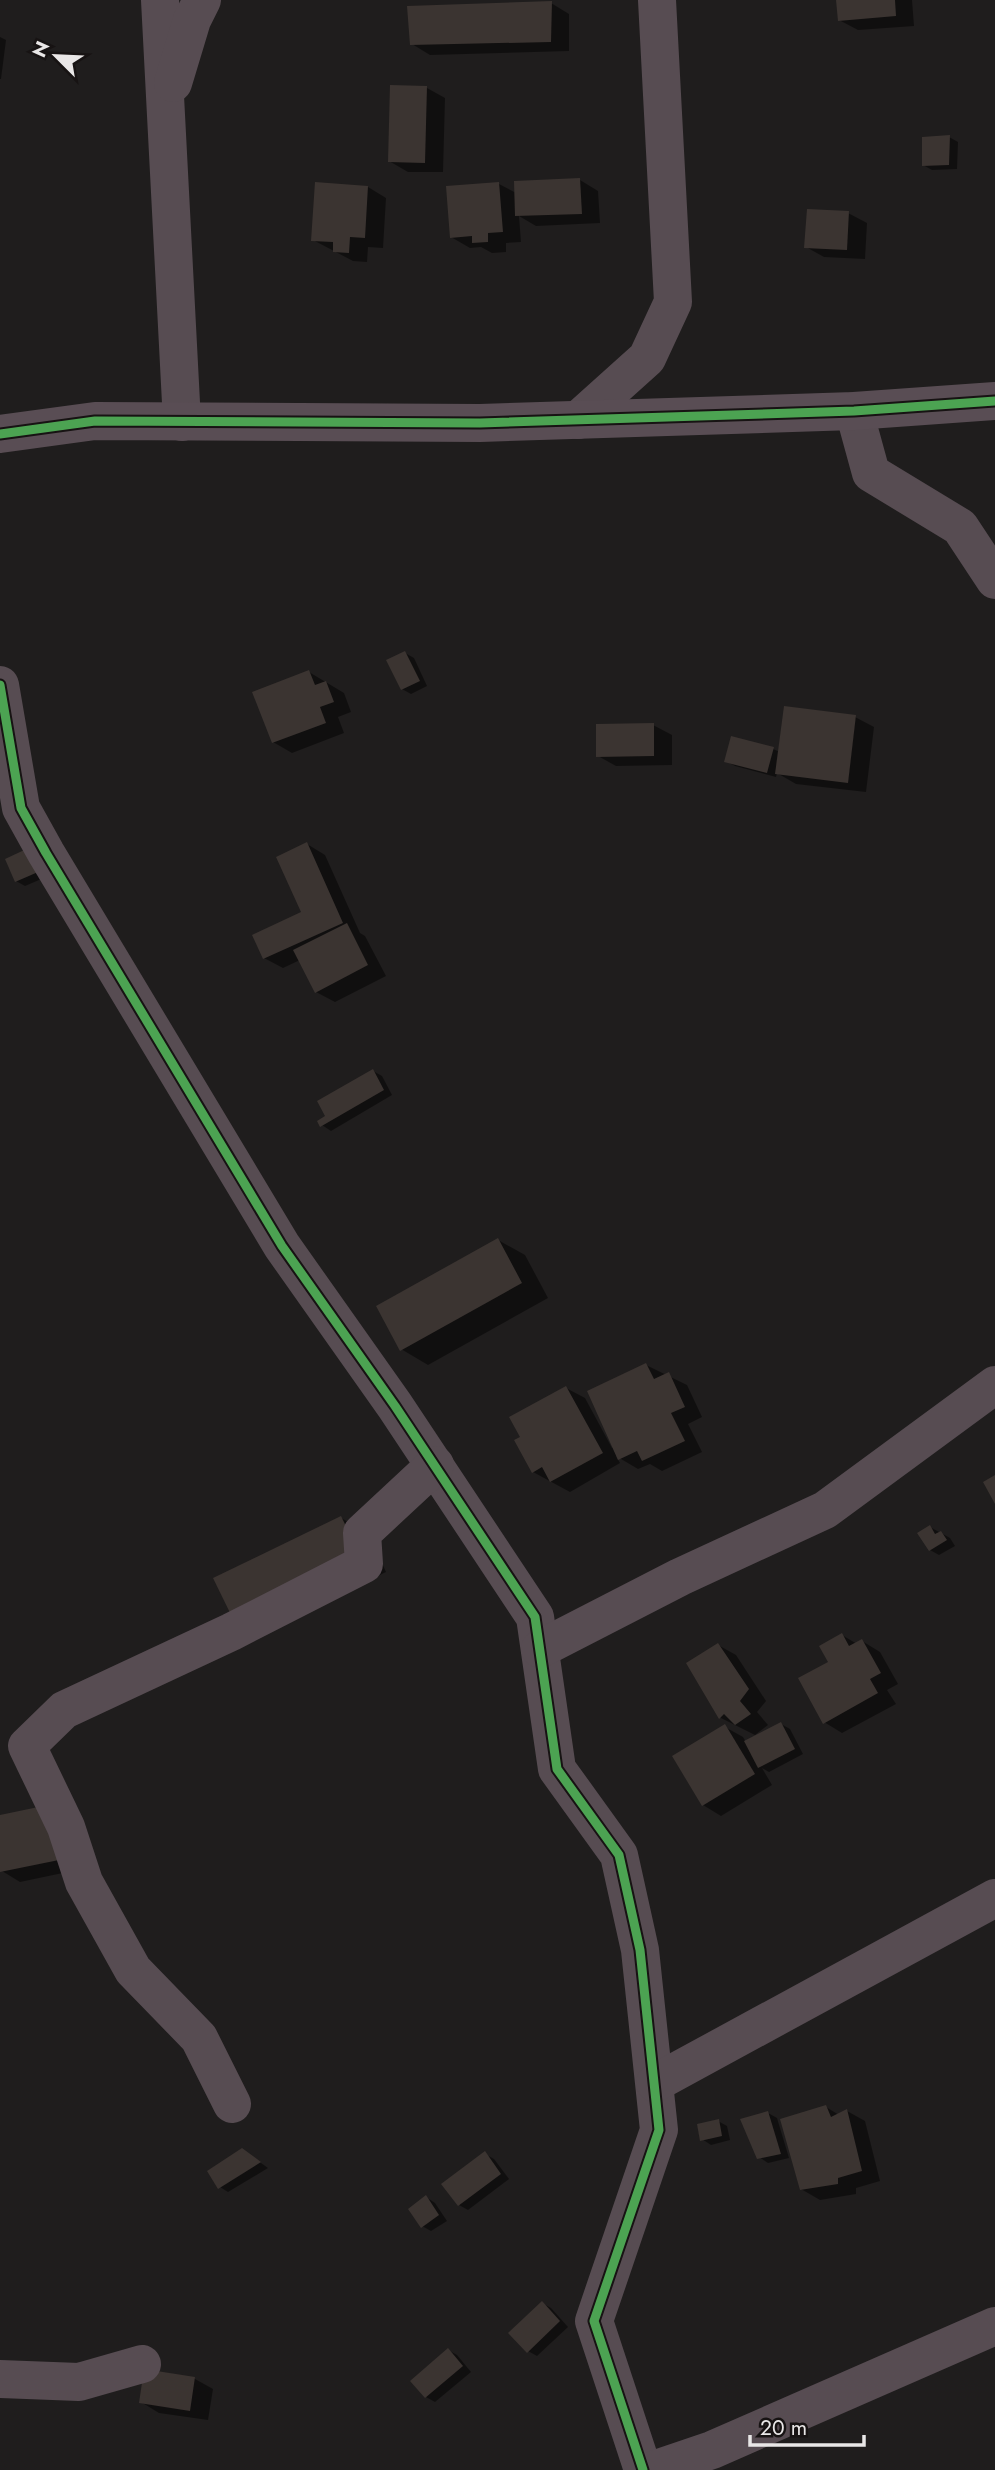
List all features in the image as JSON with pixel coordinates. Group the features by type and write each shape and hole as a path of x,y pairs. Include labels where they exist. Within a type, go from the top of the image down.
{"street":[{"path":"160,0 182,422"},
{"path":"166,108 192,20 202,0"},
{"path":"578,420 648,358 673,302 657,0"},
{"path":"0,433 95,421 480,423 854,411 995,401"},
{"path":"854,411 871,473 960,527 995,580"},
{"path":"0,685 21,808 46,853 282,1246 435,1465 535,1617 556,1769 619,1855 640,1950 659,2130 594,2321 643,2470"},
{"path":"540,1649 680,1577 825,1510 995,1385"},
{"path":"232,2104 199,2038 133,1970 84,1882 66,1827 27,1746 64,1710 231,1632 364,1564 362,1533 435,1465"},
{"path":"655,2083 995,1898"},
{"path":"653,2470 712,2450 995,2326"},
{"path":"0,2379 79,2382 142,2364"}],"building":[{"path":"836,0 895,0 896,16 838,21"},
{"path":"552,1 551,42 410,45 407,6"},
{"path":"390,85 427,86 425,163 388,162"},
{"path":"950,135 949,165 922,166 922,137"},
{"path":"580,178 582,214 515,216 514,181"},
{"path":"315,182 368,186 365,238 350,237 349,253 333,252 333,242 311,241"},
{"path":"499,182 503,232 488,233 488,242 472,243 472,236 450,238 446,186"},
{"path":"807,209 849,211 847,250 804,248"},
{"path":"405,651 420,681 401,690 386,660"},
{"path":"309,670 315,685 326,681 334,702 320,707 326,723 272,743 252,692"},
{"path":"784,706 856,715 848,783 775,774"},
{"path":"654,723 654,756 596,757 596,724"},
{"path":"731,736 774,747 767,773 724,762"},
{"path":"307,842 343,923 263,959 252,935 301,912 276,857"},
{"path":"35,845 45,869 15,882 5,859"},
{"path":"347,923 368,965 315,993 293,950"},
{"path":"373,1069 384,1090 320,1127 317,1121 325,1116 317,1101"},
{"path":"498,1238 522,1283 400,1351 376,1306"},
{"path":"646,1363 654,1379 669,1372 685,1407 671,1413 685,1441 642,1461 637,1451 618,1460 587,1391"},
{"path":"566,1386 603,1453 550,1482 542,1467 532,1473 514,1440 520,1437 509,1417"},
{"path":"995,1475 995,1504 983,1482"},
{"path":"341,1516 361,1557 233,1619 213,1578"},
{"path":"930,1525 935,1534 941,1531 947,1540 929,1551 917,1533"},
{"path":"842,1633 849,1646 862,1639 881,1673 870,1679 878,1693 823,1724 798,1678 828,1662 819,1646"},
{"path":"718,1643 749,1689 740,1701 751,1714 735,1725 724,1714 719,1719 686,1663"},
{"path":"781,1722 795,1749 758,1768 744,1741"},
{"path":"725,1724 755,1774 702,1806 672,1756"},
{"path":"48,1805 59,1860 0,1872 0,1815"},
{"path":"826,2105 831,2117 847,2109 862,2171 838,2178 838,2184 800,2190 780,2119"},
{"path":"768,2111 781,2154 757,2159 740,2119"},
{"path":"719,2119 722,2136 700,2141 697,2124"},
{"path":"242,2148 261,2162 218,2189 207,2171"},
{"path":"485,2151 501,2174 458,2206 441,2184"},
{"path":"426,2195 439,2215 421,2228 408,2209"},
{"path":"542,2301 560,2321 527,2353 508,2333"},
{"path":"448,2348 463,2366 425,2398 410,2381"},
{"path":"144,2369 195,2377 190,2411 139,2403"}],"cycle path":[{"path":"0,434 95,421 480,423 854,411 995,401"},
{"path":"0,685 21,808 46,853 282,1246 395,1406 535,1617 557,1769 619,1855 640,1950 659,2130 594,2321 643,2470"}]}
